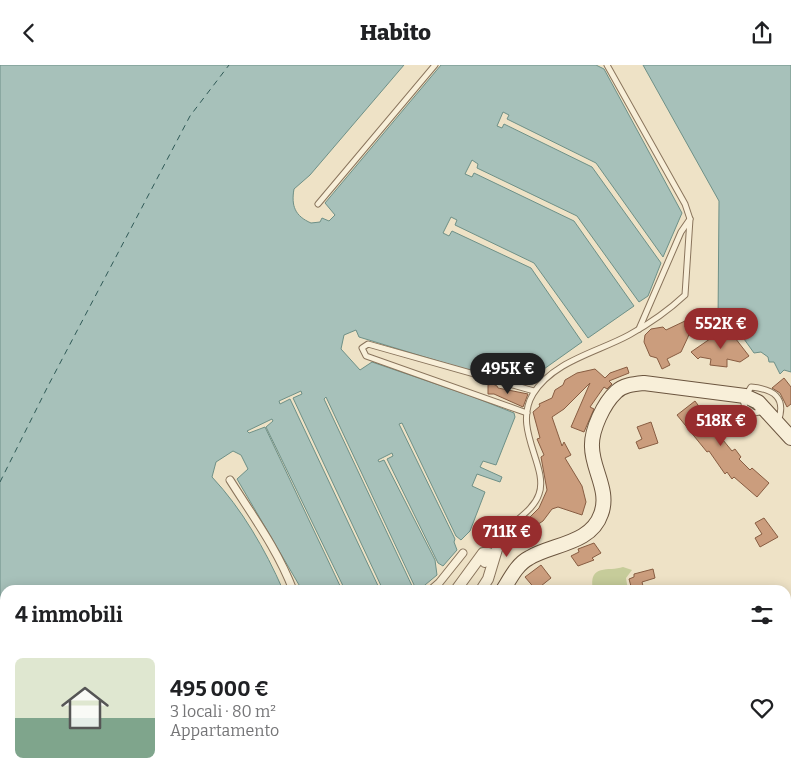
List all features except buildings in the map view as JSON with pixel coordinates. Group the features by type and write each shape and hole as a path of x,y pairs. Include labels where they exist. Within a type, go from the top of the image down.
{"main road":[{"path":"506,585 519,565 527,558 565,544 595,526 602,513 603,504 601,485 592,447 594,432 616,391 628,385 644,383 744,396 758,402 791,438"}],"street":[{"path":"230,480 265,535 292,585"},
{"path":"461,585 488,558 500,536"},
{"path":"437,585 463,553"},
{"path":"484,585 488,579 488,558"}],"lane":[{"path":"318,204 435,65"},
{"path":"500,536 533,506 540,492 540,477 526,424 529,402 534,391 545,379 569,362 639,329 685,295 690,219 685,204 608,65"},
{"path":"639,329 681,232 690,219"},
{"path":"527,413 366,355 362,348 368,344 534,391"},
{"path":"744,396 751,387 771,390 781,406 778,422"}],"green space":[{"path":"623,567 632,570 626,578 627,585 592,585 592,581 597,572"}],"water":[{"path":"0,65 404,65 310,175 294,189 293,201 295,210 301,217 311,223 320,222 322,218 329,221 335,215 325,203 441,65 596,65 604,69 682,213 663,257 596,163 507,119 509,115 503,112 497,126 502,128 504,124 592,167 661,263 648,296 639,302 577,216 477,168 478,164 472,160 465,174 472,177 474,173 574,221 634,306 588,338 534,263 455,225 457,220 451,217 443,233 449,236 452,231 531,268 582,342 520,386 359,337 356,330 344,335 341,349 360,370 372,362 514,413 515,417 496,465 483,461 480,467 502,477 500,482 477,474 472,486 485,492 470,531 461,540 456,536 402,423 399,424 455,539 454,542 457,550 443,566 438,563 387,459 393,456 392,453 378,460 379,462 384,460 435,560 437,575 425,585 414,585 326,397 324,399 412,585 381,585 293,398 302,394 301,391 279,401 280,404 290,399 378,585 343,585 266,427 273,421 272,419 247,431 249,433 265,427 340,585 299,585 237,479 248,469 241,455 233,451 216,462 212,477 233,502 252,530 281,585 0,585"},
{"path":"643,65 791,65 791,372 784,370 780,374 774,362 769,362 768,357 761,352 754,353 739,332 734,334 729,328 718,323 719,201"}],"ferry route":[{"path":"0,482 48,386 190,116 229,65"}]}
